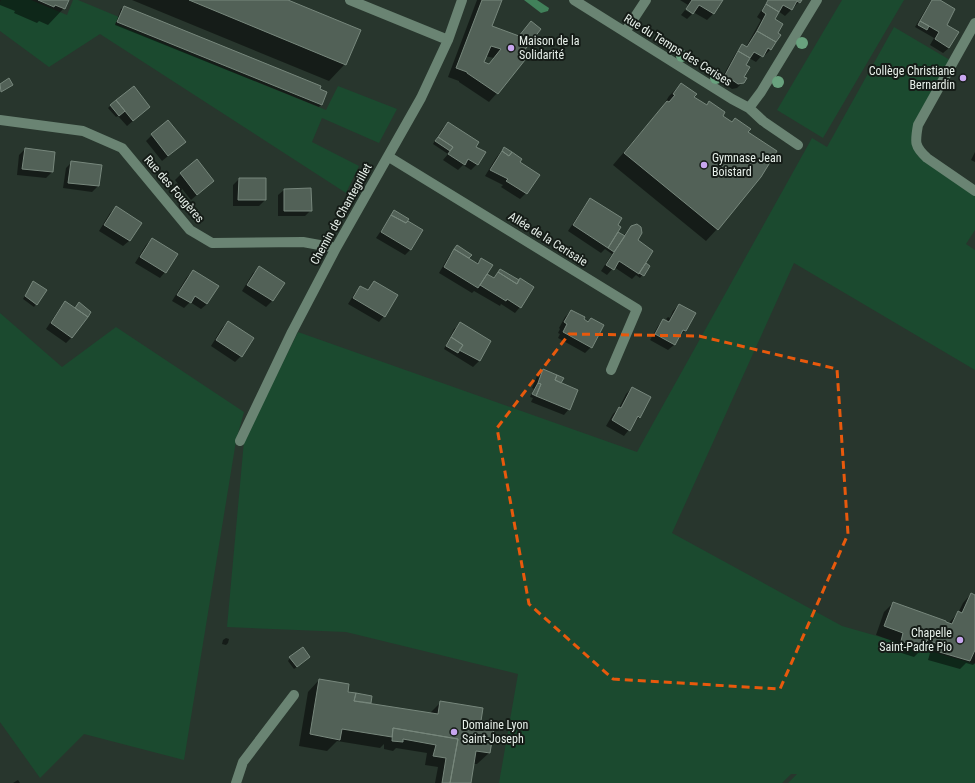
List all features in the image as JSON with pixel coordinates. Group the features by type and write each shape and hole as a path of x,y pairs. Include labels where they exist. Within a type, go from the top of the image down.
{"street":[{"path":"350,0 448,40"},
{"name":"Chemin de Chantegrillet","path":"240,441 292,332 336,248 422,98 448,40 462,0"},
{"name":"Rue du Temps des Cerises","path":"574,0 732,99 749,108 763,122 798,144"},
{"path":"625,32 646,0"},
{"path":"749,108 761,92 817,0"},
{"path":"975,23 918,125 915,142 921,153 927,158 975,191"},
{"name":"Rue des Fougères","path":"0,120 83,131 122,148 190,230 212,243 303,242 336,248"},
{"name":"Allée de la Cerisaie","path":"389,157 637,309 611,370"},
{"path":"236,783 243,762 294,695"}],"highlighted area":[{"path":"569,334 699,336 837,369 848,534 780,689 613,679 529,604 497,428"}],"shaded area":[{"path":"1,0 31,0 67,15 73,0 78,0 119,17 115,24 326,110 338,86 397,109 379,143 322,118 312,142 359,166 346,193 100,34 49,67 0,31"},
{"path":"524,0 537,0 549,8 548,11 541,13"},
{"path":"842,0 904,0 823,138 777,110"},
{"path":"894,27 950,60 913,144 918,156 975,193 975,230 966,244 975,250 975,370 794,263 672,533 842,626 975,664 975,783 788,783 797,774 791,774 782,783 499,783 518,674 346,632 227,627 244,441 298,332 637,452 812,138 827,147"},
{"path":"0,313 62,367 116,327 244,412 236,441 184,760 84,734 40,778 0,722"}],"building":[{"path":"38,0 69,0 65,9 55,5 54,7"},
{"path":"189,0 288,0 361,30 346,65"},
{"name":"Maison de la Solidarité","path":"482,0 502,0 492,26 519,36 531,21 541,29 520,56 525,60 498,94 467,72 456,68","holes":["491,46 501,49 489,64 484,62"]},
{"path":"692,0 723,0 714,14 699,5 693,14 686,9"},
{"path":"768,0 802,0 800,3 797,1 792,10 783,5 779,12 766,4"},
{"path":"932,0 940,0 955,9 947,25 959,32 949,48 935,39 939,32 920,21"},
{"path":"766,4 779,12 775,19 783,24 778,33 781,35 776,42 757,31 766,14 762,11"},
{"path":"124,6 321,86 320,89 327,92 322,105 117,22"},
{"path":"920,21 929,26 927,30 918,25"},
{"path":"757,31 776,42 771,50 768,48 763,57 754,52 750,58 738,51 742,44 747,47"},
{"path":"738,51 750,58 746,65 750,67 744,77 747,78 744,83 738,84 725,75"},
{"path":"9,78 13,85 1,92 0,84"},
{"name":"Gymnase Jean Boistard","path":"681,83 697,94 694,97 707,105 709,101 725,112 723,116 732,122 735,118 751,129 748,132 777,151 761,177 718,230 624,153 667,101 669,102 675,95 673,94"},
{"path":"134,86 150,107 133,121 116,100"},
{"path":"116,100 125,111 119,116 110,105"},
{"path":"168,120 186,142 168,156 151,134"},
{"path":"448,122 479,142 476,147 486,152 478,165 468,159 465,165 448,154 453,147 438,137"},
{"path":"438,137 453,147 450,151 435,141"},
{"path":"504,147 512,152 509,156 502,151"},
{"path":"25,148 55,152 53,172 22,169"},
{"path":"502,151 509,156 512,152 522,159 520,162 540,175 527,194 506,181 508,179 490,170"},
{"path":"197,159 214,181 197,195 180,173"},
{"path":"71,161 102,165 99,186 68,183"},
{"path":"239,178 266,178 266,200 238,200"},
{"path":"311,188 312,211 284,211 284,189"},
{"path":"590,198 622,218 618,225 621,227 608,248 573,225"},
{"path":"116,206 142,223 130,241 104,225"},
{"path":"394,210 409,219 406,223 391,215"},
{"path":"391,215 406,223 408,221 423,230 411,250 381,232"},
{"path":"637,224 641,227 642,233 638,240 653,251 639,274 619,261 614,270 606,265 631,226"},
{"path":"618,232 625,236 614,252 608,248"},
{"path":"152,238 178,254 166,273 140,257"},
{"path":"457,245 472,255 469,258 454,249"},
{"path":"454,249 478,264 481,258 493,265 478,288 444,267"},
{"path":"646,263 650,266 644,276 639,273"},
{"path":"259,266 285,283 273,301 247,285"},
{"path":"500,269 519,280 517,284 498,272"},
{"path":"193,270 219,286 207,304 195,296 191,303 177,295"},
{"path":"498,272 517,284 520,278 534,287 521,308 507,299 506,301 480,285 487,274 494,278"},
{"path":"33,281 47,290 37,305 25,296"},
{"path":"374,281 398,295 385,317 353,298 360,286 368,290"},
{"path":"65,301 88,317 72,338 51,323"},
{"path":"79,302 91,312 88,317 75,308"},
{"path":"679,304 696,313 686,331 683,330 675,345 655,334 663,319 669,322"},
{"path":"571,310 585,317 584,319 588,322 591,318 604,325 592,348 563,332 567,324 564,322"},
{"path":"228,321 254,338 242,357 216,340"},
{"path":"460,322 491,341 480,361 459,350 463,345 451,337"},
{"path":"451,337 463,345 458,353 446,346"},
{"path":"543,369 557,375 555,380 578,390 570,410 536,396 541,384 538,383"},
{"path":"557,375 564,378 561,383 555,380"},
{"path":"538,383 541,384 536,396 532,394"},
{"path":"632,387 651,397 640,418 638,416 630,431 612,420 619,407 621,408"},
{"path":"971,593 975,595 975,650 970,661 936,651 938,644 927,640 924,649 901,641 903,633 884,626 893,602 952,624 958,611 962,613"},
{"path":"303,647 310,657 297,667 289,657"},
{"name":"Domaine Lyon Saint-Joseph","path":"319,679 349,684 348,692 356,693 354,701 438,714 440,701 483,708 481,721 495,723 490,753 476,751 471,783 450,783 458,739 393,728 392,737 342,729 340,740 310,734"},
{"path":"356,693 372,696 371,703 354,701"},
{"path":"393,728 458,739 450,783 442,783 446,758 433,756 436,745 403,739 403,742 392,741"}],"place":[{"name":"Maison de la Solidarité","path":"511,48"},
{"name":"Collège Christiane Bernardin","path":"963,78"},
{"name":"Gymnase Jean Boistard","path":"704,165"},
{"name":"Chapelle Saint-Padre Pio","path":"960,640"},
{"name":"Domaine Lyon Saint-Joseph","path":"454,732"}]}
